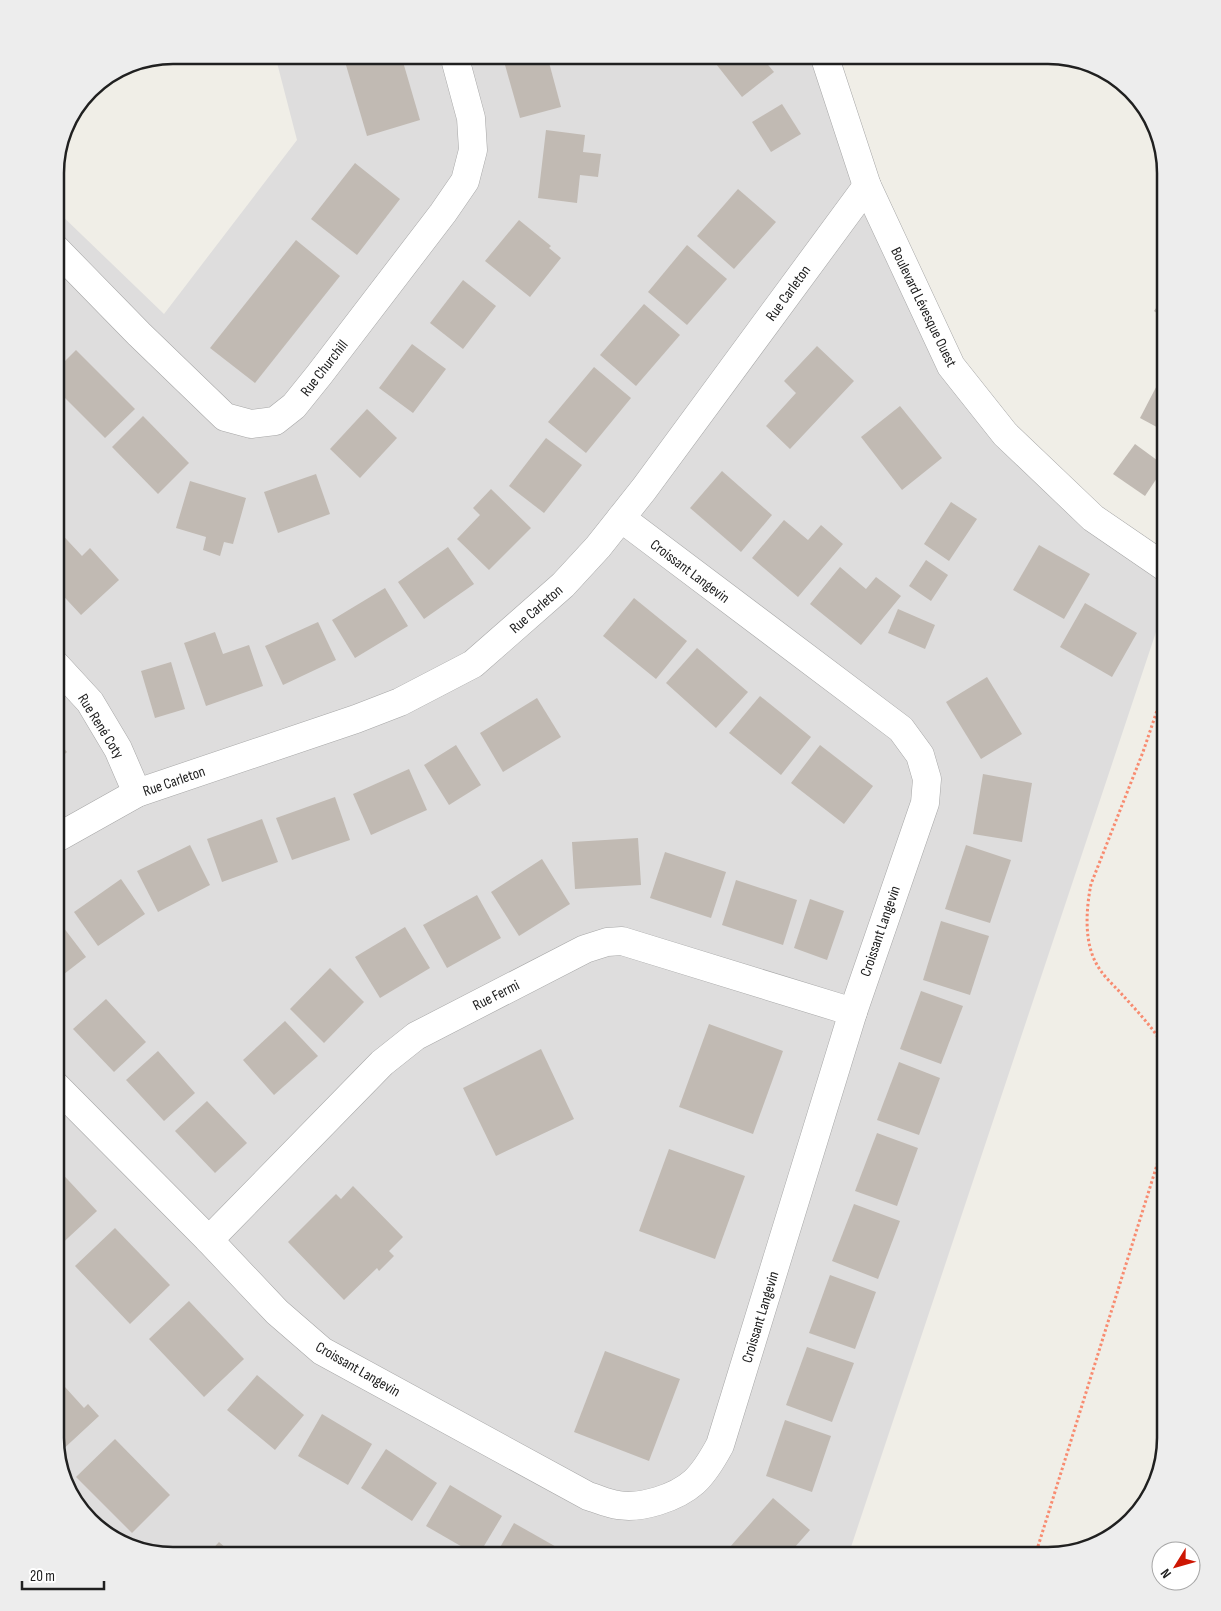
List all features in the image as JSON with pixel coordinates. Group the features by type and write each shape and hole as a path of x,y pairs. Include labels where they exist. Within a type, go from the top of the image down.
{"street":[{"name":"Rue Churchill","path":"64,257 225,417 251,424 275,421 294,406 319,375 465,181 473,150 471,118 456,64"},
{"name":"Boulevard Lévesque Ouest","path":"827,64 867,186 951,366 1005,434 1092,518 1157,562"},
{"name":"Rue Carleton","path":"64,834 137,793 356,719 400,702 474,664 563,585 598,547 867,186"},
{"name":"Croissant Langevin","path":"64,1094 209,1240 277,1312 322,1351 588,1496 618,1506 642,1505 666,1499 693,1482 708,1466 720,1445 853,1012 925,803 927,779 920,755 901,729 621,518"},
{"name":"Rue René Coty","path":"64,674 90,702 118,750 137,793"},
{"name":"Rue Fermi","path":"209,1240 382,1063 416,1036 585,949 607,942 622,941 853,1012"}],"path":[{"path":"1157,711 1143,752 1091,884 1087,907 1090,942 1096,963 1157,1037"},
{"path":"1038,1547 1157,1165"}],"shaded area":[{"path":"277,64 833,64 951,366 1157,571 1157,629 851,1547 159,1546 131,1539 107,1525 82,1499 72,1480 67,1466 64,1438 64,218 164,314 297,140"}],"building":[{"path":"346,64 404,64 420,120 367,136"},
{"path":"549,64 561,107 520,118 505,65"},
{"path":"716,64 767,64 774,72 742,97"},
{"path":"782,104 801,134 771,152 752,122"},
{"path":"546,130 585,135 583,152 601,154 598,177 580,175 577,203 538,198"},
{"path":"355,163 400,199 357,255 311,219"},
{"path":"738,189 776,222 734,269 697,236"},
{"path":"519,220 551,246 549,248 561,258 530,297 485,261"},
{"path":"296,240 340,276 255,383 210,348"},
{"path":"687,245 727,279 687,325 648,292"},
{"path":"463,280 496,306 463,349 430,323"},
{"path":"644,304 680,335 636,386 600,355"},
{"path":"412,344 446,369 413,413 379,388"},
{"path":"817,346 854,381 790,449 766,426 796,393 784,381"},
{"path":"76,350 135,409 105,438 64,397 64,362"},
{"path":"594,367 631,398 586,453 548,422"},
{"path":"1157,385 1157,427 1140,418"},
{"path":"900,406 942,458 902,490 861,437"},
{"path":"367,409 397,438 360,478 330,449"},
{"path":"143,416 189,463 158,494 112,447"},
{"path":"546,438 582,465 544,513 509,486"},
{"path":"1135,444 1157,460 1157,478 1145,496 1113,474"},
{"path":"722,471 772,515 741,552 690,508"},
{"path":"316,474 330,514 278,533 264,492"},
{"path":"190,481 246,498 233,544 224,542 220,556 203,550 206,537 176,528"},
{"path":"491,489 531,528 489,570 457,539 480,515 473,508"},
{"path":"951,502 977,519 949,561 924,544"},
{"path":"784,520 808,540 821,525 843,544 798,597 752,558"},
{"path":"64,537 82,556 90,548 119,580 81,615 64,597"},
{"path":"1039,545 1090,574 1064,619 1013,590"},
{"path":"448,547 474,584 424,619 398,582"},
{"path":"926,560 948,575 931,601 909,586"},
{"path":"840,567 866,589 876,577 901,596 861,645 810,604"},
{"path":"385,588 408,626 355,658 332,620"},
{"path":"634,598 687,641 656,679 603,636"},
{"path":"1085,603 1137,633 1112,677 1060,647"},
{"path":"898,609 935,625 925,649 888,633"},
{"path":"318,622 336,660 283,685 265,646"},
{"path":"215,632 223,654 249,645 263,686 206,706 184,643"},
{"path":"697,648 748,692 716,728 666,683"},
{"path":"171,662 185,709 155,718 141,671"},
{"path":"987,677 1022,734 981,759 946,702"},
{"path":"760,696 811,737 781,775 729,733"},
{"path":"537,698 561,737 503,772 480,733"},
{"path":"456,745 481,785 449,805 424,765"},
{"path":"820,745 873,786 844,824 791,783"},
{"path":"409,769 427,810 371,835 353,794"},
{"path":"983,774 1032,783 1022,842 973,834"},
{"path":"335,797 350,840 292,860 276,818"},
{"path":"262,819 278,862 222,882 207,839"},
{"path":"638,838 641,885 575,889 572,842"},
{"path":"190,845 210,885 158,912 137,871"},
{"path":"966,845 1011,860 990,923 945,909"},
{"path":"665,852 726,872 711,918 650,898"},
{"path":"542,859 570,904 519,936 491,892"},
{"path":"121,879 145,914 98,946 74,912"},
{"path":"736,880 797,900 783,945 722,925"},
{"path":"477,895 501,938 447,968 423,925"},
{"path":"810,899 844,911 827,960 794,948"},
{"path":"941,921 989,936 970,995 923,980"},
{"path":"405,927 430,968 380,998 355,957"},
{"path":"64,928 86,957 64,974"},
{"path":"330,968 364,1002 324,1043 290,1009"},
{"path":"921,991 963,1006 941,1064 900,1049"},
{"path":"106,999 146,1042 114,1072 73,1029"},
{"path":"285,1021 318,1056 274,1095 243,1060"},
{"path":"709,1024 783,1051 753,1134 679,1107"},
{"path":"541,1049 574,1119 496,1156 463,1088"},
{"path":"158,1051 195,1093 164,1121 126,1080"},
{"path":"899,1062 940,1078 919,1135 877,1120"},
{"path":"207,1101 247,1143 215,1173 175,1131"},
{"path":"877,1133 918,1148 897,1206 855,1191"},
{"path":"669,1149 745,1176 715,1259 639,1231"},
{"path":"64,1176 97,1211 64,1242"},
{"path":"353,1186 403,1237 389,1251 394,1256 379,1271 377,1268 344,1300 288,1242 336,1194 341,1199"},
{"path":"854,1204 900,1221 878,1279 832,1261"},
{"path":"115,1228 170,1285 130,1324 75,1266"},
{"path":"830,1275 876,1292 855,1349 809,1333"},
{"path":"189,1301 244,1359 204,1397 149,1339"},
{"path":"807,1347 854,1363 832,1422 786,1405"},
{"path":"605,1351 680,1379 649,1461 574,1432"},
{"path":"257,1375 304,1415 275,1450 227,1410"},
{"path":"64,1386 84,1408 88,1404 99,1416 65,1448"},
{"path":"322,1414 372,1444 348,1485 298,1456"},
{"path":"785,1420 831,1436 812,1492 766,1476"},
{"path":"115,1439 170,1495 132,1533 76,1477"},
{"path":"386,1449 437,1483 412,1521 361,1488"},
{"path":"450,1485 502,1516 483,1547 462,1547 426,1526"},
{"path":"773,1498 810,1530 795,1547 730,1547"},
{"path":"514,1523 556,1547 500,1547"},
{"path":"219,1542 225,1547 214,1547"}]}
